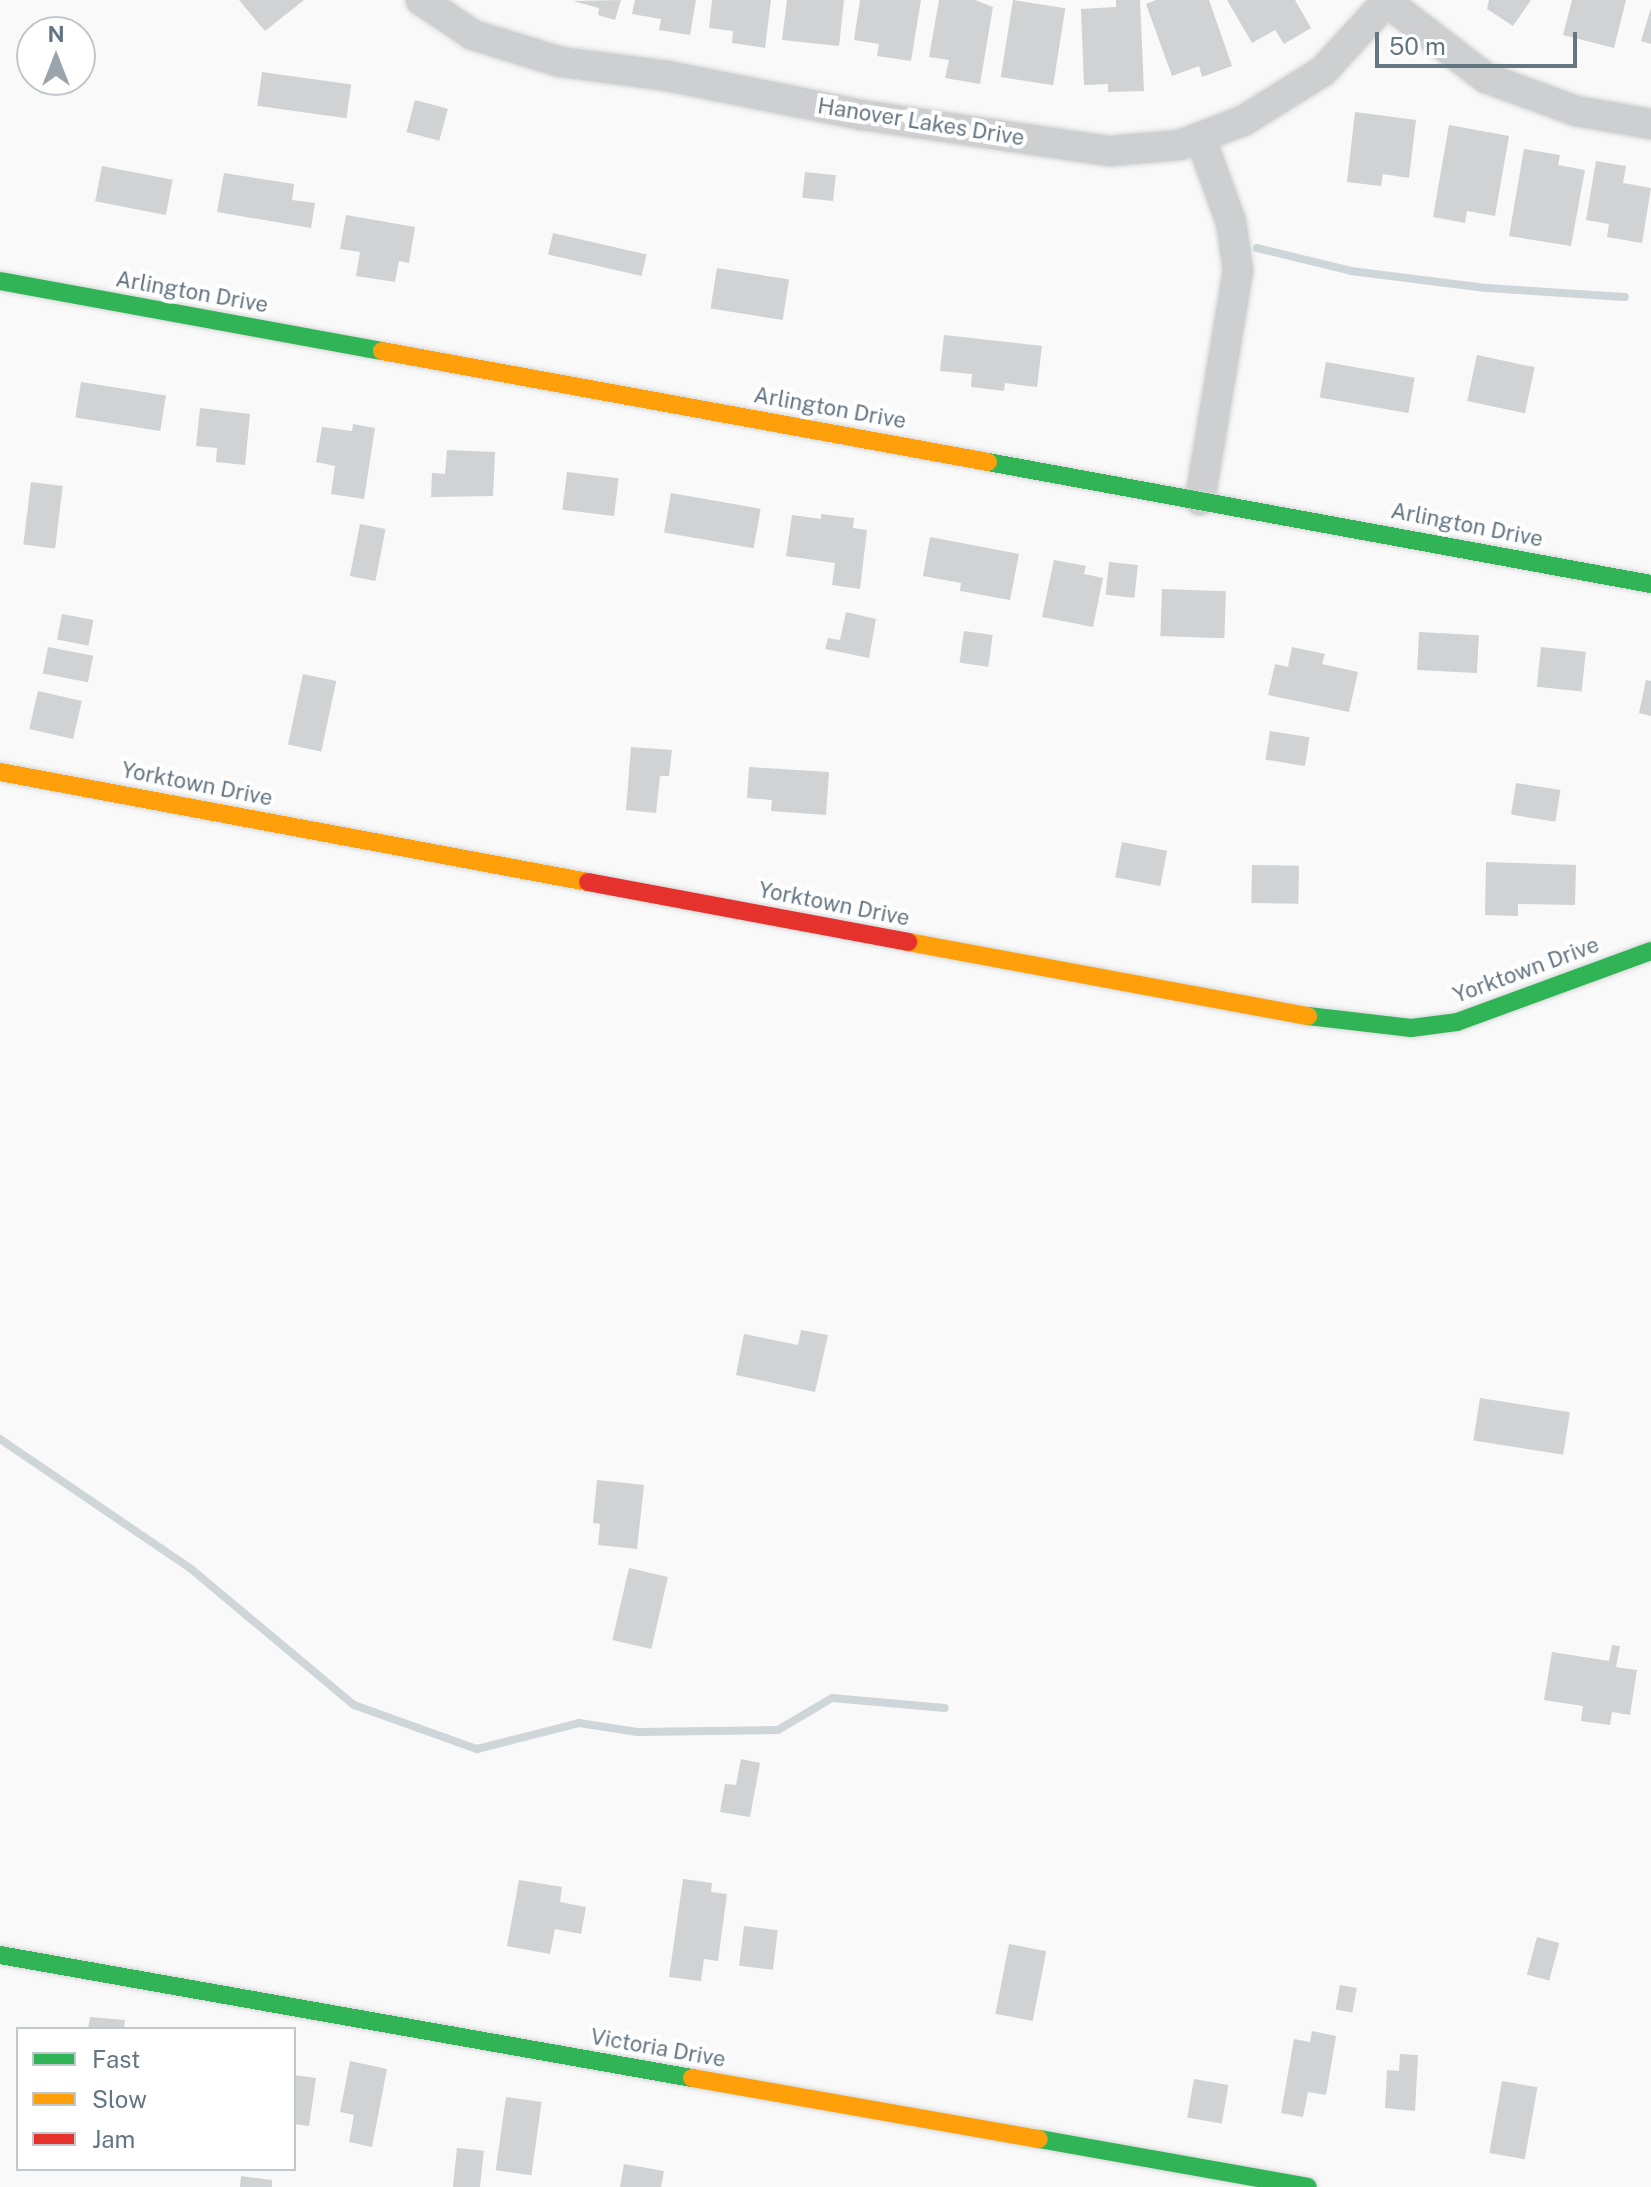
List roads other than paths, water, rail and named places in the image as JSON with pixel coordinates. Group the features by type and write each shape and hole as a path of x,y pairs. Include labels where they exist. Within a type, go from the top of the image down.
{"street":[{"name":"Hanover Lakes Drive","path":"421,0 473,35 561,62 667,76 862,115 1110,151 1180,145 1243,121 1323,71 1388,1"},
{"path":"1388,1 1486,78 1576,111 1651,124"},
{"path":"1200,137 1231,222 1238,270 1200,500"},
{"name":"Arlington Drive","path":"0,281 1651,584"},
{"name":"Yorktown Drive","path":"0,772 1354,1025 1411,1028 1457,1022 1651,951"},
{"name":"Victoria Drive","path":"0,1955 1308,2187"}],"waterway":[{"path":"1257,248 1351,271 1486,288 1625,297"},
{"path":"0,1439 190,1568 354,1705 477,1749 579,1723 637,1732 778,1730 832,1698 945,1708"}]}
